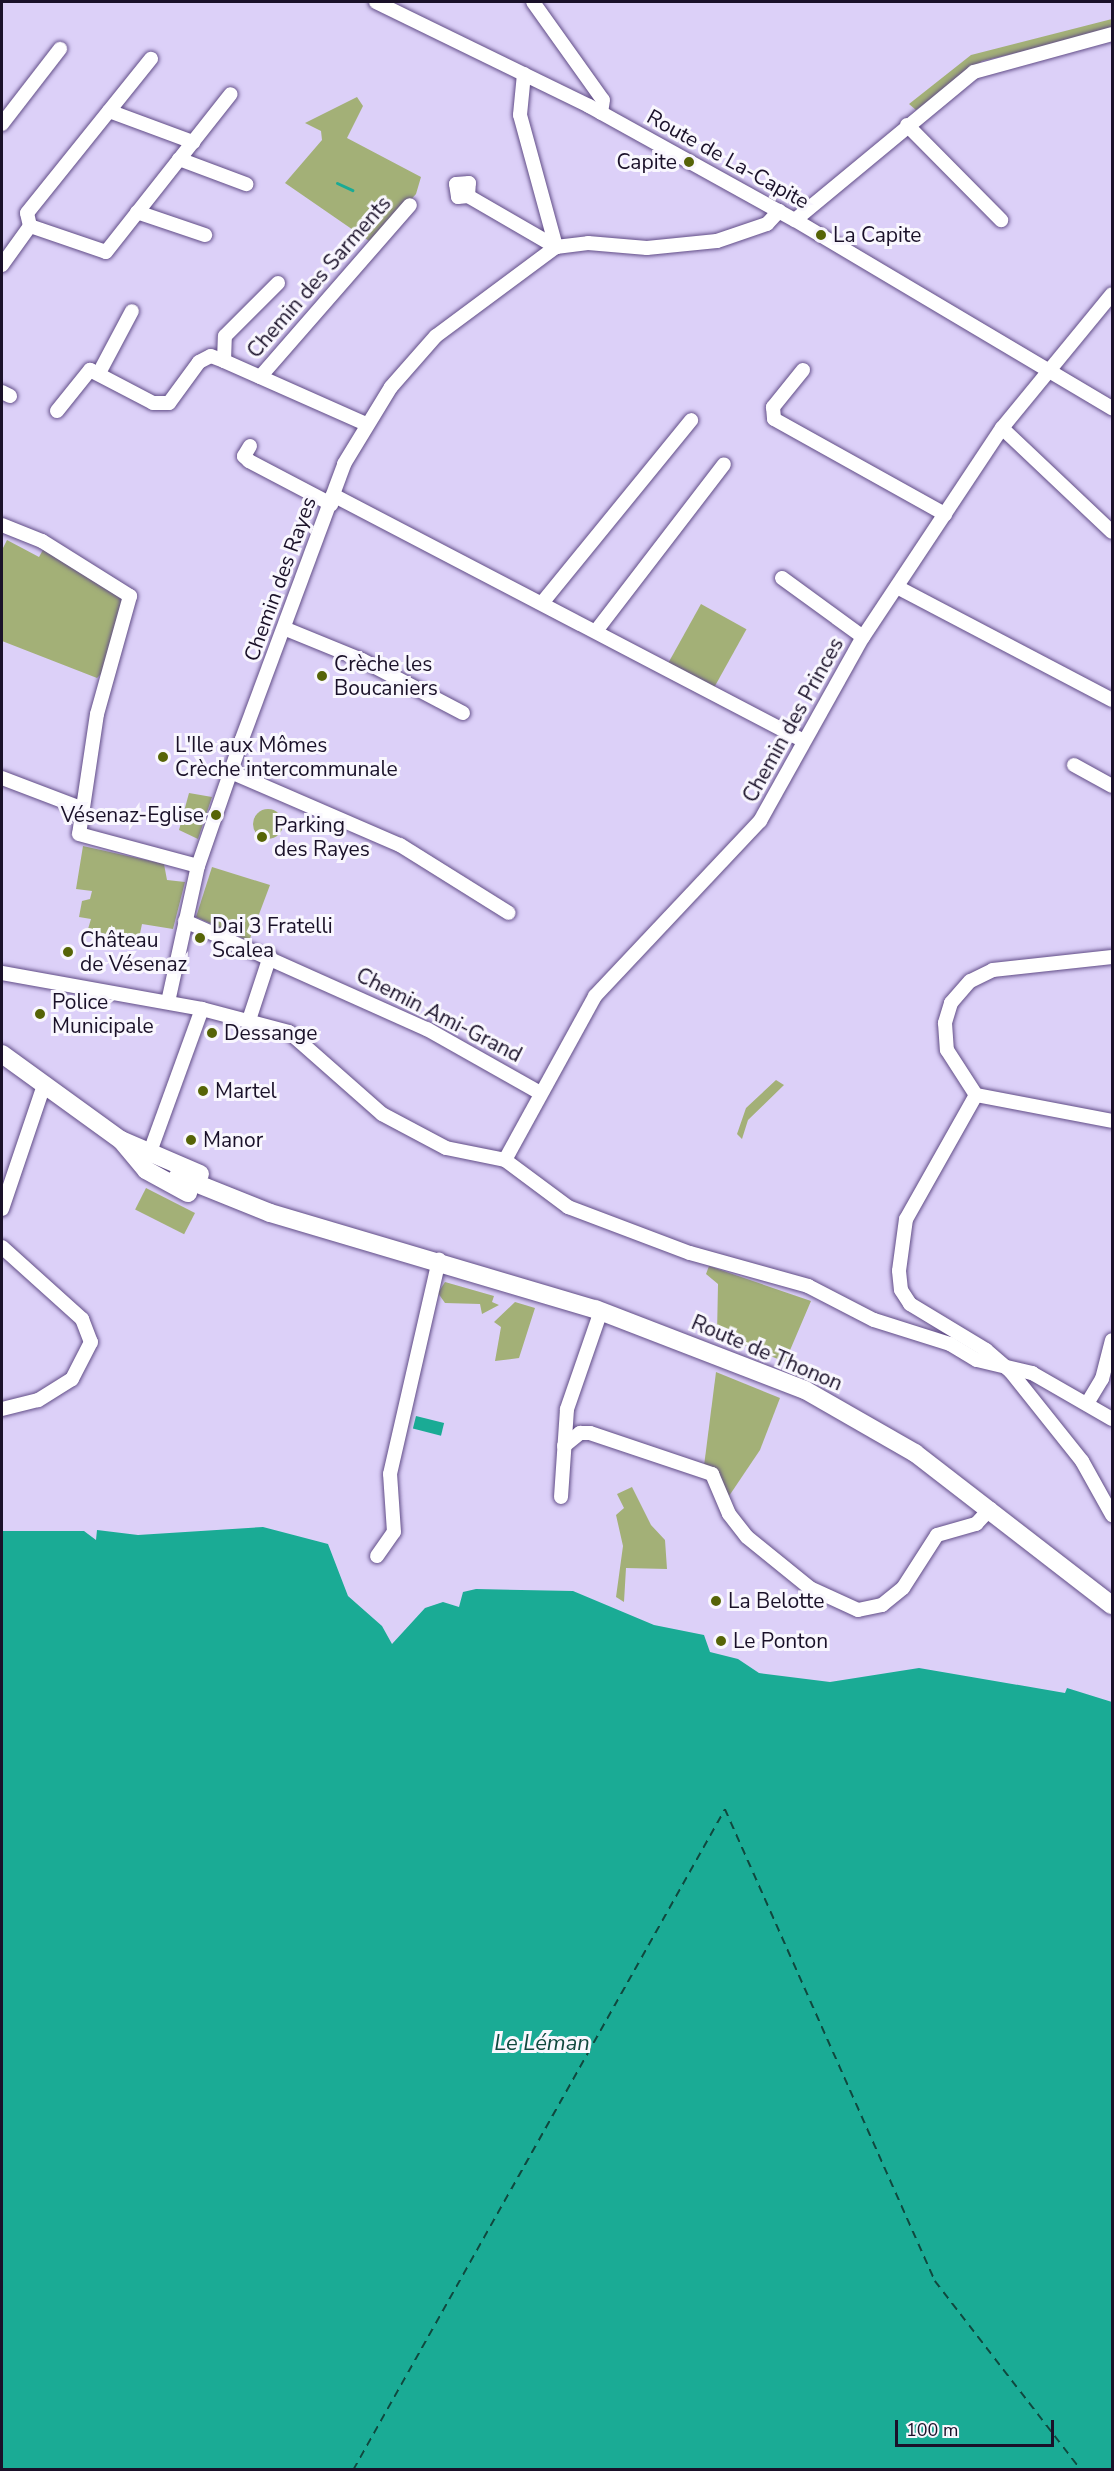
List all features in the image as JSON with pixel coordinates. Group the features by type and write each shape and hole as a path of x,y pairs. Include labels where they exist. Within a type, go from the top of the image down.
{"main road":[{"name":"Route de Thonon","path":"2,1054 121,1140 142,1167 244,1216 324,1239 356,1237 439,1260 601,1311 832,1404 900,1443 990,1509 1113,1605"},
{"name":"Route de Thonon","path":"121,1140 151,1149 229,1187 337,1222 356,1237"},
{"path":"142,1167 151,1149"},
{"path":"178,1176 247,1206 356,1237"}],"street":[{"name":"Route de La-Capite","path":"376,2 601,113 779,211 1113,408"},
{"path":"533,2 603,100 601,113"},
{"path":"795,220 907,125 982,69 1113,34"},
{"path":"2,123 60,49"},
{"path":"2,265 30,226 27,213 151,59"},
{"path":"524,74 520,115 556,247"},
{"path":"30,226 106,252 231,94"},
{"path":"109,111 193,142"},
{"path":"907,125 1001,220"},
{"path":"179,159 246,184"},
{"path":"468,196 556,247 656,248 717,241 767,224 779,211"},
{"name":"Chemin des Sarments","path":"260,377 410,205"},
{"path":"137,212 205,235"},
{"name":"Chemin des Rayes","path":"168,1002 198,866 332,500 366,424 436,336 556,247"},
{"name":"Chemin des Sarments","path":"224,361 225,336 278,283"},
{"name":"Chemin des Princes","path":"505,1160 595,996 745,840 774,800 804,741 863,637 1002,428 1113,294"},
{"path":"57,411 132,311"},
{"name":"Chemin des Sarments","path":"90,369 164,406 205,357 224,361 366,424"},
{"path":"803,370 773,407 774,419 945,514"},
{"path":"542,603 690,420"},
{"path":"1002,428 1113,532"},
{"path":"250,446 244,456 249,461 542,603 804,741"},
{"path":"596,631 724,464"},
{"path":"2,525 42,541 130,596 97,714 78,827 86,840 198,866"},
{"path":"782,578 863,637"},
{"path":"897,587 1113,700"},
{"path":"286,629 362,660 463,713"},
{"path":"1074,765 1113,786"},
{"path":"231,772 400,844 509,913"},
{"path":"2,778 81,808"},
{"name":"Chemin Ami-Grand","path":"185,921 270,956 427,1029 540,1093"},
{"path":"249,1020 270,956"},
{"path":"1113,957 993,970 965,985 947,1012 945,1041 976,1095 1113,1121"},
{"path":"2,973 202,1009 249,1020 297,1036 360,1098 422,1137 446,1148 505,1160 568,1207 595,1220 808,1286 874,1320 950,1344 1011,1372 1032,1373 1088,1402 1113,1419"},
{"path":"151,1149 202,1009"},
{"path":"2,1209 44,1085"},
{"path":"976,1095 906,1218 900,1285 910,1304 986,1350 1011,1372 1082,1461 1113,1515"},
{"path":"2,1247 82,1319 91,1342 72,1379 38,1400 2,1409"},
{"path":"377,1556 394,1532 390,1474 439,1260"},
{"path":"561,1497 567,1409 601,1311"},
{"path":"1088,1402 1102,1378 1113,1340"},
{"path":"564,1446 580,1433 590,1433 712,1474 729,1514 747,1537 810,1588 858,1610 882,1605 903,1588 938,1534 976,1524 990,1509"}],"shaded area":[{"path":"1112,19 1112,30 982,61 916,110 909,104 971,55"},
{"path":"357,97 363,106 347,138 421,177 416,194 372,243 285,183 322,140 321,131 305,123"},
{"path":"7,540 39,557 44,548 125,597 104,671 97,678 2,641 2,550"},
{"path":"701,604 746,629 713,690 668,664"},
{"path":"189,793 212,797 198,839 179,830"},
{"path":"268,809 274,810 282,818 282,830 274,838 268,839 262,838 254,830 253,824 254,818 262,810"},
{"path":"83,846 164,864 167,880 185,882 173,929 142,924 138,943 88,929 91,919 79,917 82,901 90,899 92,891 76,889"},
{"path":"212,867 270,885 249,941 196,917"},
{"path":"776,1080 784,1085 748,1120 742,1139 737,1134 746,1108"},
{"path":"146,1188 195,1213 184,1234 135,1209"},
{"path":"709,1266 811,1301 785,1362 717,1334 718,1284 706,1274"},
{"path":"445,1282 494,1296 492,1302 499,1305 482,1314 480,1304 445,1303 438,1293"},
{"path":"515,1302 535,1308 519,1358 495,1361 501,1327 494,1322"},
{"path":"716,1372 780,1398 760,1450 727,1499 704,1466"},
{"path":"632,1487 651,1525 665,1540 667,1569 626,1568 624,1602 616,1597 623,1546 616,1515 624,1508 617,1494"}],"water":[{"path":"416,1416 444,1423 441,1436 413,1429"},
{"name":"Le Léman","path":"263,1527 328,1544 348,1596 382,1626 392,1644 425,1608 443,1602 459,1607 463,1592 476,1589 573,1591 654,1625 704,1635 710,1652 738,1659 759,1673 830,1682 919,1668 1065,1693 1067,1688 1112,1702 1112,2469 2,2469 2,1531 84,1531 96,1540 97,1530 138,1535"}],"waterway":[{"path":"337,183 352,190"}],"ferry route":[{"path":"725,1809 935,2281 1081,2470"},
{"path":"353,2470 725,1809"}],"place":[{"name":"Capite","path":"689,162"},
{"name":"La Capite","path":"821,235"},
{"name":"Crèche les Boucaniers","path":"322,676"},
{"name":"L'Ile aux Mômes Crèche intercommunale","path":"163,757"},
{"name":"Vésenaz-Eglise","path":"216,815"},
{"name":"Parking des Rayes","path":"262,837"},
{"name":"Dai 3 Fratelli Scalea","path":"200,938"},
{"name":"Château de Vésenaz","path":"68,952"},
{"name":"Police Municipale","path":"40,1014"},
{"name":"Dessange","path":"212,1033"},
{"name":"Martel","path":"203,1091"},
{"name":"Manor","path":"191,1140"},
{"name":"La Belotte","path":"716,1601"},
{"name":"Le Ponton","path":"721,1641"}]}
